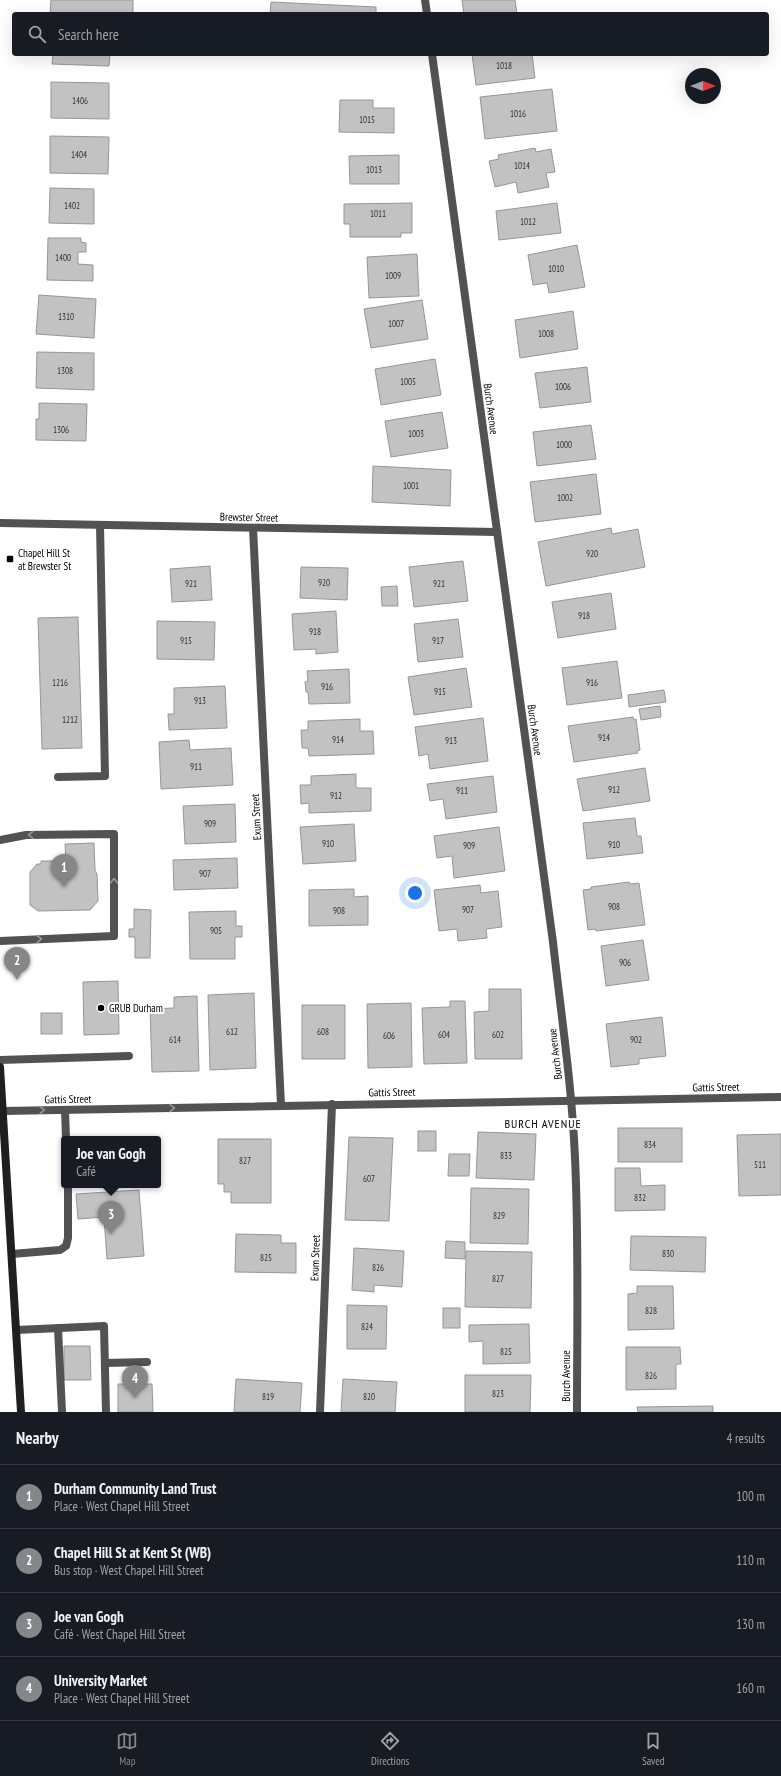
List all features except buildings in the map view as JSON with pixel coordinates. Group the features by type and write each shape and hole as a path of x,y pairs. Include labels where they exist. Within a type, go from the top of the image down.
{"main road":[{"path":"0,1067 21,1412"}],"street":[{"path":"425,0 427,12"},
{"name":"Burch Avenue","path":"432,56 553,942 571,1100 577,1222 577,1412"},
{"name":"Brewster Street","path":"0,523 497,532"},
{"path":"58,776 105,776 100,525"},
{"name":"Exum Street","path":"253,528 281,1105"},
{"path":"0,840 26,835 114,834 114,936 0,941"},
{"path":"0,1060 129,1056"},
{"name":"Gattis Street","path":"3,1111 781,1097"},
{"name":"Exum Street","path":"320,1412 332,1104"},
{"path":"65,1110 66,1136"},
{"path":"12,1254 60,1250 66,1246 68,1238 68,1188"},
{"path":"16,1330 104,1326 106,1412"},
{"path":"58,1328 62,1412"},
{"path":"105,1363 147,1362"}],"place":[{"name":"Chapel Hill St at Brewster St","path":"10,559"},
{"name":"Durham Community Land Trust","path":"64,887"},
{"name":"Chapel Hill St at Kent St (WB)","path":"17,980"},
{"name":"GRUB Durham","path":"101,1008"},
{"name":"Joe van Gogh","path":"111,1234"},
{"name":"University Market","path":"135,1398"}],"district":[{"name":"BURCH AVENUE","path":"543,1124"}]}
